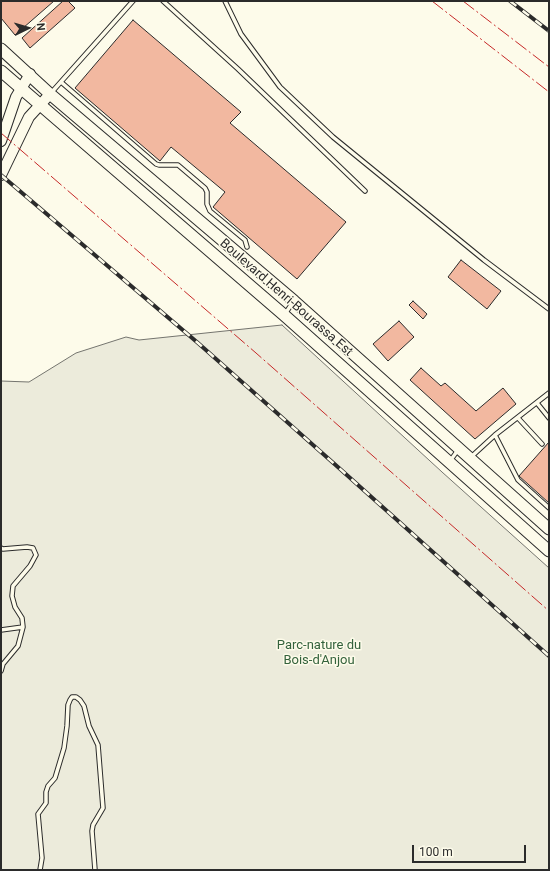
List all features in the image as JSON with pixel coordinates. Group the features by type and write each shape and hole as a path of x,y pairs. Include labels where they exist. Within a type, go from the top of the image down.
{"main road":[{"name":"Boulevard Henri-Bourassa Est","path":"1,49 30,74 50,94 294,301 549,529"},
{"name":"Boulevard Henri-Bourassa Est","path":"1,71 284,315 549,551"}],"street":[{"path":"1,141 16,97 30,74"},
{"path":"1,175 29,117 50,94"}],"lane":[{"path":"50,94 133,1"},
{"path":"163,1 238,69 365,191"},
{"path":"225,1 241,34 280,87 311,117 345,147 484,260 549,309"},
{"path":"61,82 156,164 178,164 205,188 207,192 207,204 210,211 245,240 247,247"},
{"path":"284,315 294,301"},
{"path":"470,457 495,435 549,393"},
{"path":"537,402 549,418"},
{"path":"518,418 542,444"},
{"path":"495,435 518,480 549,508"},
{"path":"449,462 460,448"},
{"path":"1,548 33,548 36,554 34,560 13,586 12,592 15,607 22,618 23,627 18,646 3,664 1,671"},
{"path":"1,630 23,627"},
{"path":"40,870 42,858 38,814 46,803 46,792 48,786 55,778 64,748 68,726 68,705 72,697 76,697 84,706 89,726 98,745 103,808 92,831 95,870"}],"green space":[{"name":"Parc-nature du Bois-d'Anjou","path":"282,325 549,568 549,870 1,870 1,381 29,382 76,353 126,337 139,340"}],"building":[{"path":"1,1 54,1 15,35 1,18"},
{"path":"63,1 68,1 75,8 30,48 22,38"},
{"path":"133,20 241,112 230,123 346,222 297,279 213,207 225,192 171,147 160,161 75,88"},
{"path":"461,260 501,291 487,309 448,277"},
{"path":"413,301 427,314 423,319 409,305"},
{"path":"399,321 414,337 388,361 373,344"},
{"path":"421,368 441,386 445,383 476,411 503,388 516,404 475,439 410,380"},
{"path":"549,442 549,503 519,476"}],"railway":[{"path":"510,1 549,31"},
{"path":"1,175 198,343 549,656"}],"power":[{"path":"432,1 549,92"},
{"path":"463,1 549,67"},
{"path":"1,133 256,353 549,611"}]}
